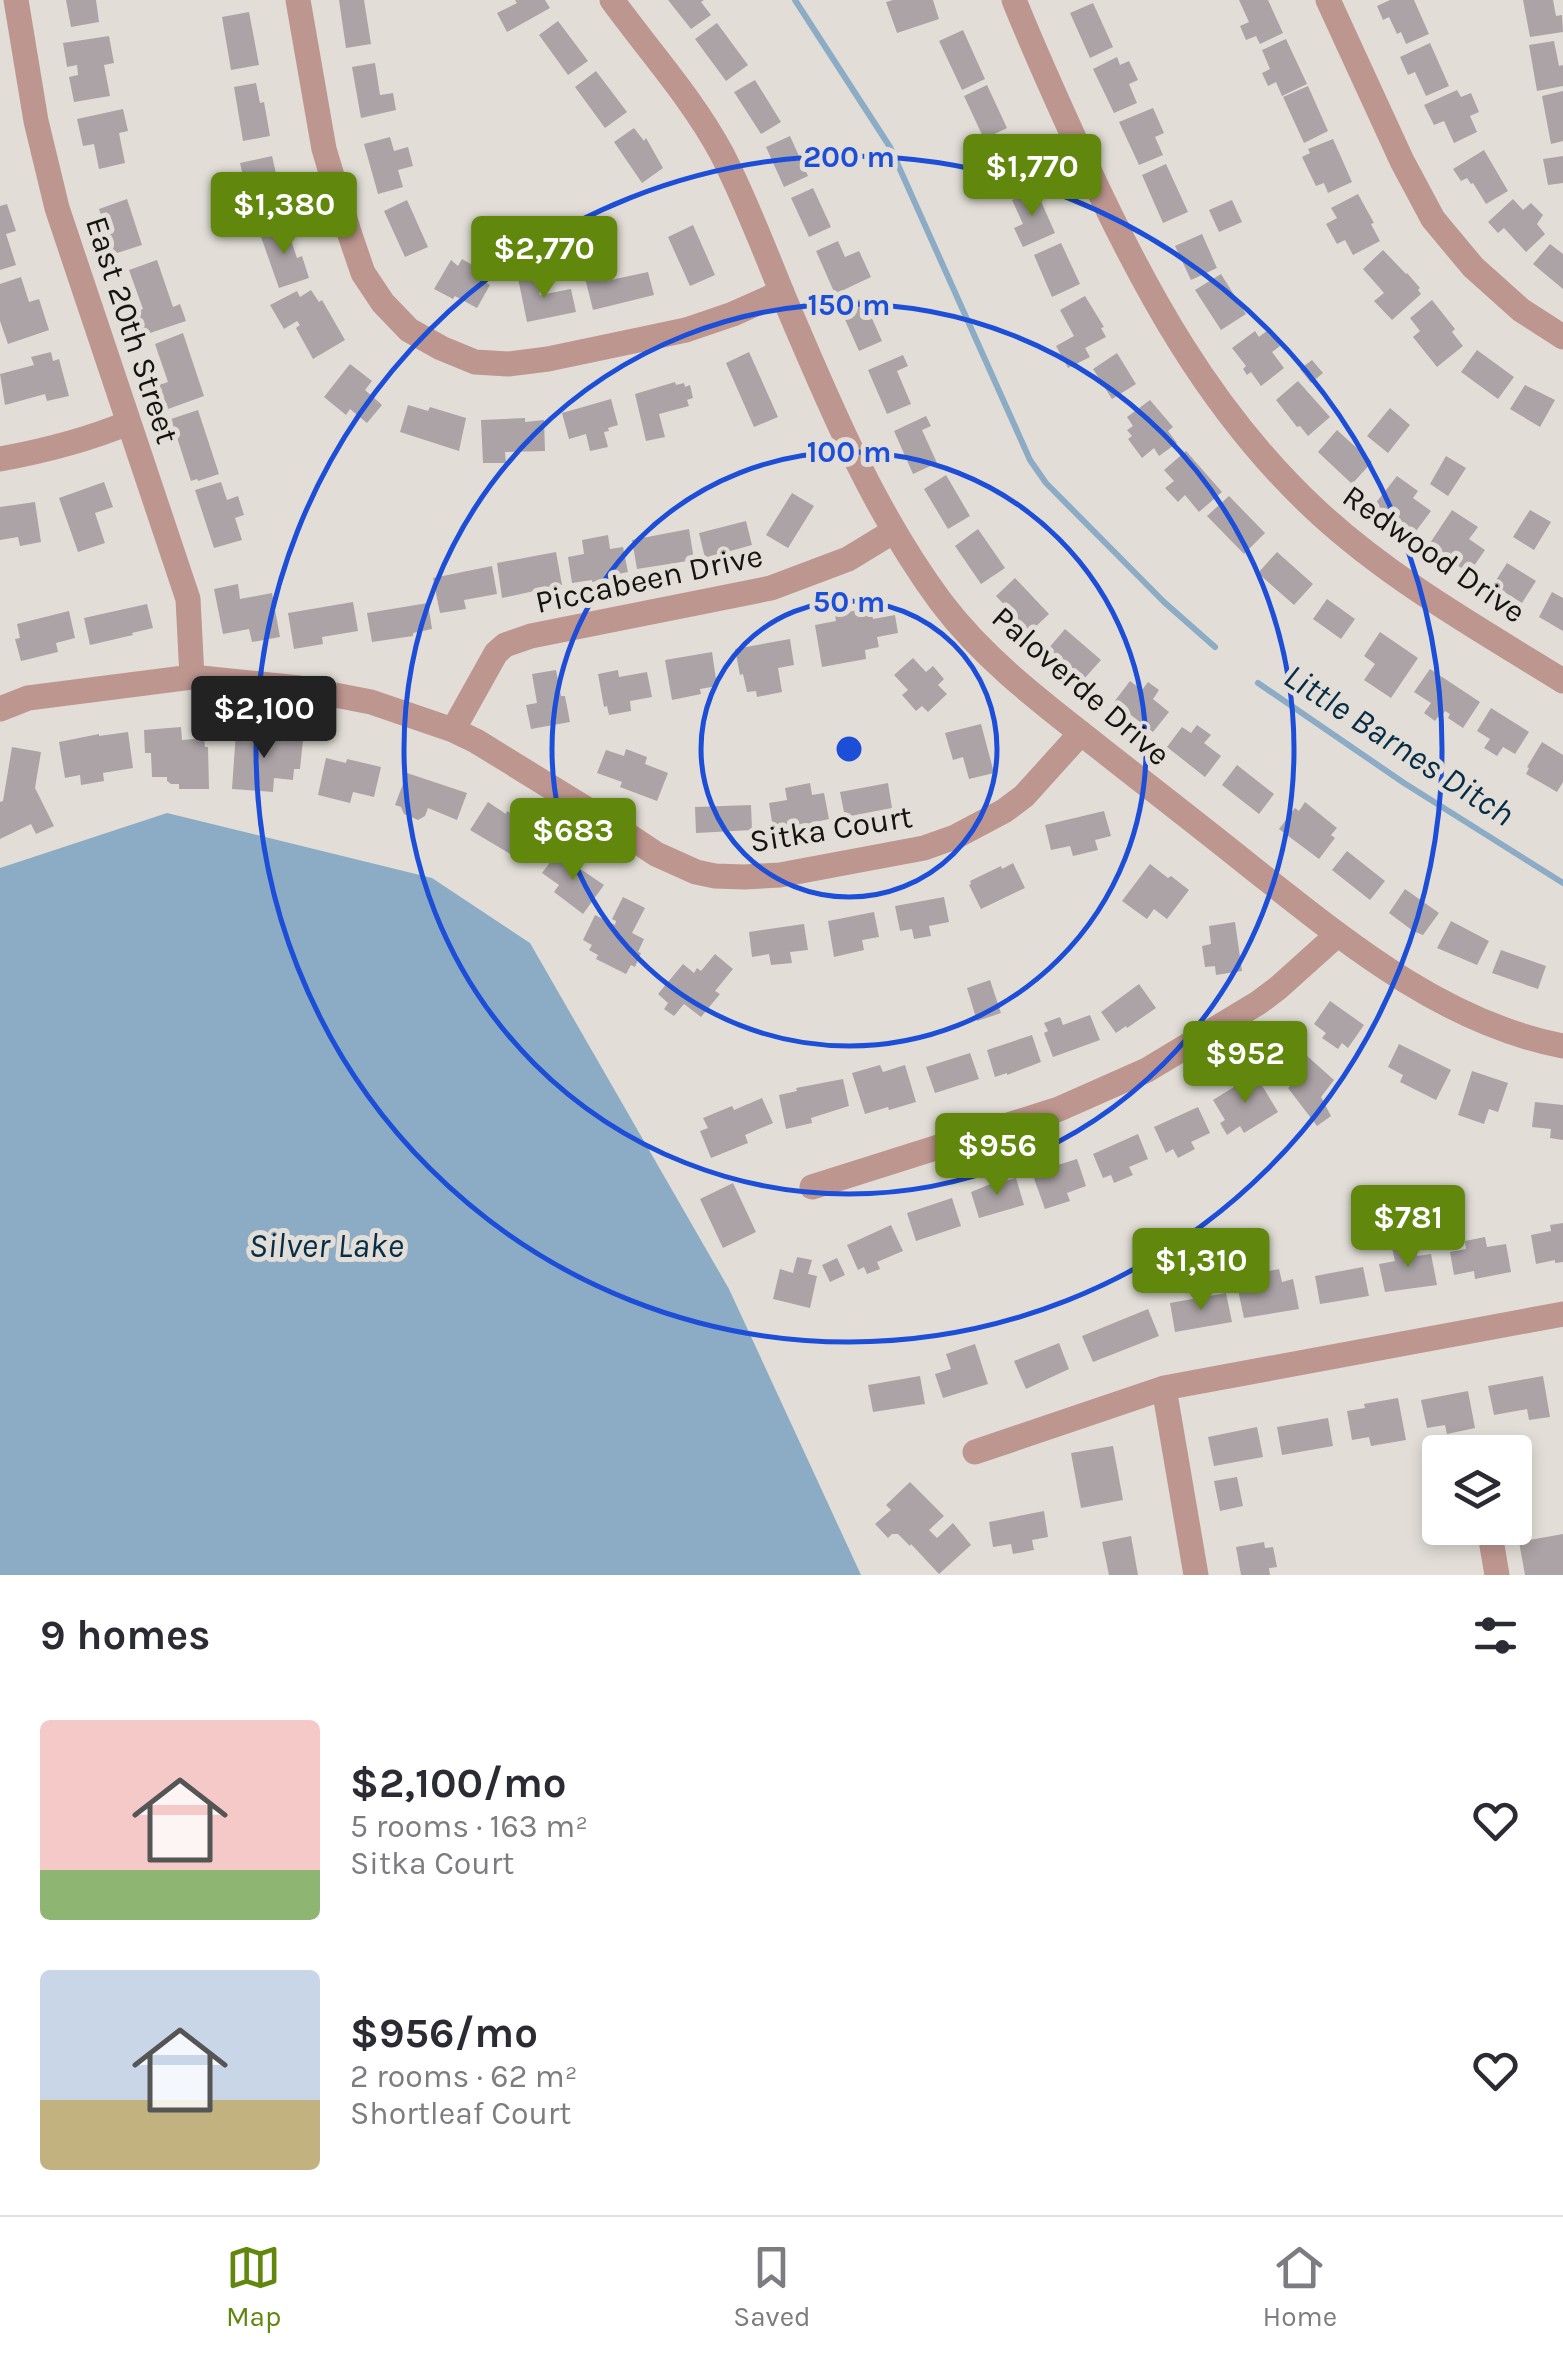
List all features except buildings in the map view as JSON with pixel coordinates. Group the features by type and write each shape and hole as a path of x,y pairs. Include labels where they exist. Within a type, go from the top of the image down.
{"street":[{"name":"East 20th Street","path":"16,0 36,121 57,208 188,599 192,677"},
{"path":"298,0 324,149 348,232 363,273 383,304 409,330 475,362 548,360 686,330 782,292"},
{"name":"Paloverde Drive","path":"612,0 709,130 859,465 894,530 943,603 978,644 1028,691 1337,934 1423,992 1524,1038 1563,1046"},
{"name":"Redwood Drive","path":"1014,0 1099,192 1148,291 1195,368 1258,451 1320,514 1393,573 1563,681"},
{"path":"1328,0 1433,219 1473,267 1521,310 1563,337"},
{"path":"0,459 49,449 128,423"},
{"name":"Piccabeen Drive","path":"453,730 487,666 505,645 532,636 772,588 848,559 894,530"},
{"name":"Sitka Court","path":"0,709 44,695 192,677 299,688 371,702 453,730 492,750 656,854 696,872 744,877 780,875 924,848 955,837 1024,796 1081,733"},
{"path":"812,1187 1058,1109 1147,1070 1258,1003 1337,934"},
{"path":"975,1452 1164,1388 1563,1314"},
{"path":"1164,1388 1196,1575"},
{"path":"1492,1545 1497,1575"}],"water":[{"name":"Silver Lake","path":"167,813 432,878 530,943 729,1289 861,1575 0,1575 0,868"}],"waterway":[{"name":"Little Barnes Ditch","path":"795,0 890,147 1030,460 1046,483 1164,602 1215,647"},
{"name":"Little Barnes Ditch","path":"1258,683 1404,783 1563,883"}]}
